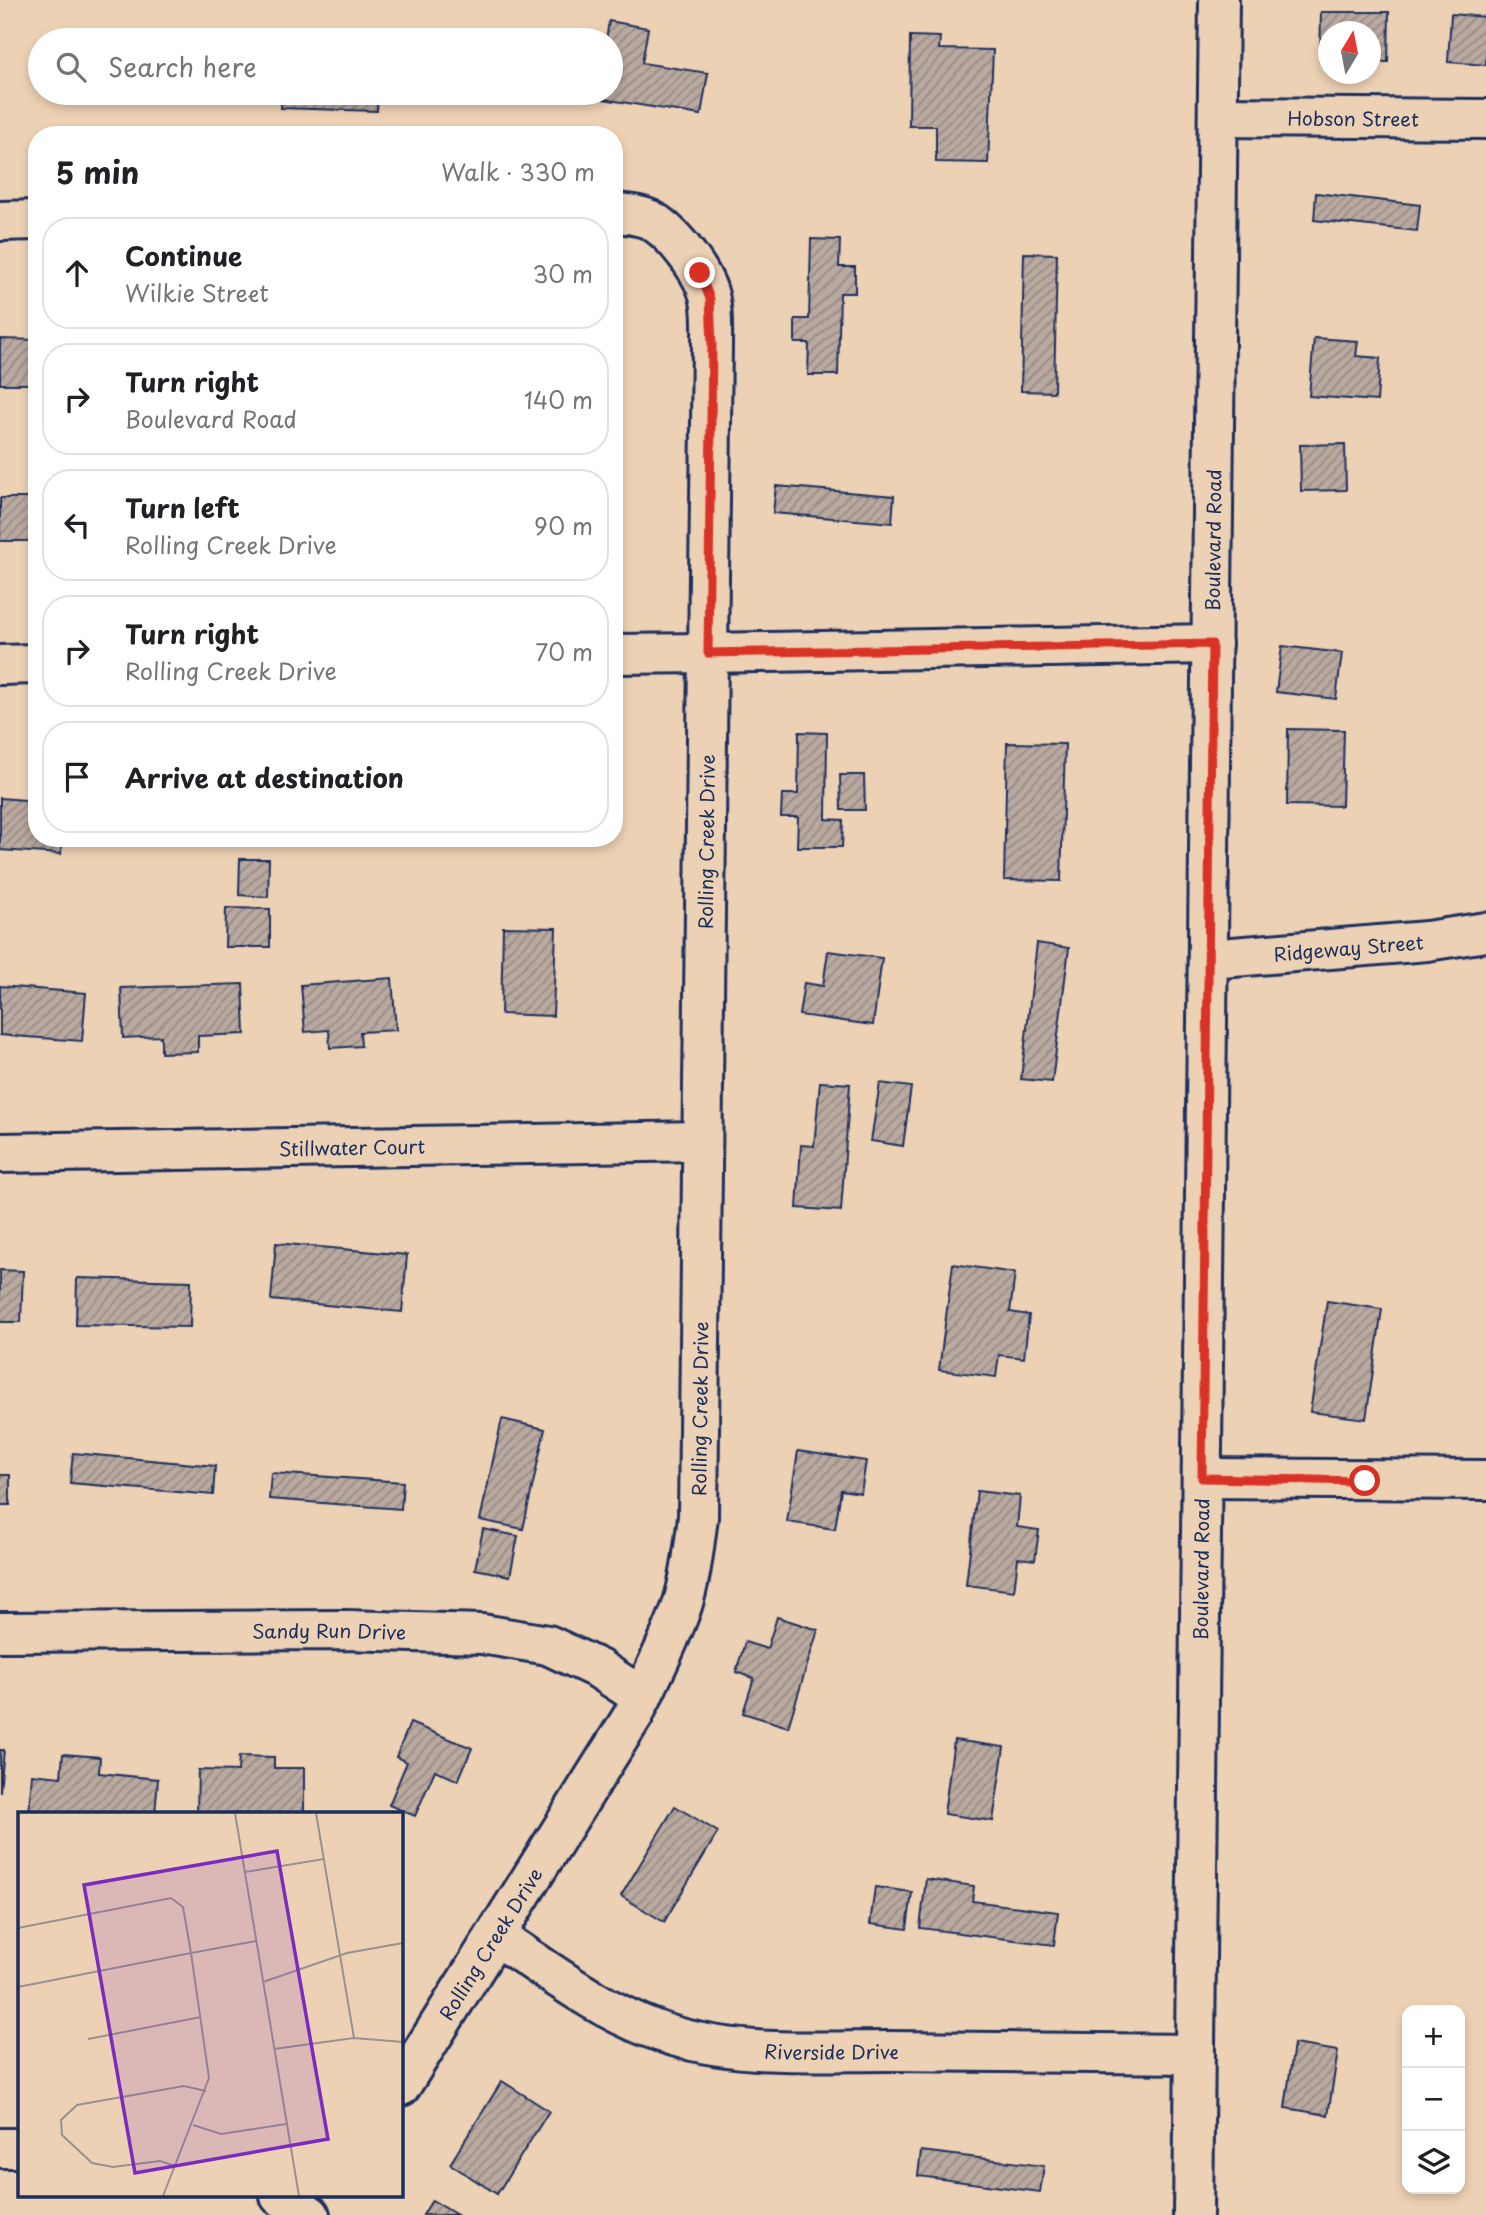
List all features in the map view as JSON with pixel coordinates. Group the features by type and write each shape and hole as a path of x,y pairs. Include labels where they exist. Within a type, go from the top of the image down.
{"street":[{"name":"Boulevard Road","path":"1193,2215 1219,0"},
{"name":"Hobson Street","path":"1218,117 1486,119"},
{"name":"Rolling Creek Drive","path":"402,2084 634,1714 682,1606 698,1517 712,345 710,299 700,273 672,238 655,223 633,214 623,213"},
{"path":"0,221 28,220"},
{"path":"623,654 1212,644"},
{"path":"0,665 28,664"},
{"name":"Ridgeway Street","path":"1209,959 1427,941 1486,932"},
{"name":"Stillwater Court","path":"0,1153 702,1141"},
{"path":"1202,1478 1486,1480"},
{"name":"Sandy Run Drive","path":"0,1632 345,1630 482,1634 548,1644 599,1669 642,1697"},
{"name":"Riverside Drive","path":"496,1936 577,1991 624,2016 660,2032 698,2043 813,2051 1195,2054"},
{"path":"0,2148 18,2148"},
{"path":"283,2198 310,2215"},
{"path":"318,2215 330,2198"}],"building":[{"path":"1321,12 1389,12 1388,62 1381,62 1381,21 1321,21"},
{"path":"1451,14 1486,17 1486,65 1448,62"},
{"path":"609,21 648,28 642,63 708,73 701,115 623,102 623,28 608,28"},
{"path":"910,36 940,37 939,49 993,50 988,163 936,162 936,126 909,126"},
{"path":"281,105 377,105 377,111 281,108"},
{"path":"1316,193 1420,205 1417,231 1314,220"},
{"path":"811,239 840,240 839,267 855,267 855,293 840,293 838,375 808,375 809,343 795,343 795,319 809,319"},
{"path":"1024,253 1057,254 1054,392 1021,391"},
{"path":"1314,338 1358,341 1356,356 1380,358 1377,401 1309,396"},
{"path":"0,339 28,340 28,384 0,384"},
{"path":"1345,444 1346,490 1301,491 1300,445"},
{"path":"776,486 894,496 892,523 773,513"},
{"path":"0,498 28,498 28,541 0,541"},
{"path":"1282,646 1342,653 1336,699 1276,692"},
{"path":"1288,729 1344,730 1342,806 1287,805"},
{"path":"799,732 827,733 826,819 843,820 842,847 797,847 798,817 781,817 782,794 798,794"},
{"path":"1007,743 1065,744 1061,881 1004,880"},
{"path":"840,775 864,775 865,810 841,810"},
{"path":"0,798 28,800 28,847 61,847 61,854 0,850"},
{"path":"240,859 269,859 268,897 239,895"},
{"path":"226,908 270,909 270,947 225,947"},
{"path":"503,927 556,928 553,1016 501,1014"},
{"path":"1037,943 1069,948 1052,1082 1021,1079"},
{"path":"828,951 882,958 873,1025 799,1015 804,983 823,986"},
{"path":"392,978 396,1030 360,1032 361,1046 330,1048 329,1030 305,1032 301,985"},
{"path":"243,984 245,1034 198,1036 198,1052 161,1053 161,1036 123,1038 121,988"},
{"path":"0,986 86,993 82,1041 0,1035"},
{"path":"820,1082 850,1084 841,1211 797,1208 801,1145 814,1146"},
{"path":"880,1083 911,1087 903,1146 871,1141"},
{"path":"276,1243 407,1255 402,1312 271,1300"},
{"path":"953,1264 1015,1273 1010,1312 1029,1315 1024,1358 999,1355 996,1377 939,1370"},
{"path":"0,1270 23,1271 21,1322 0,1322"},
{"path":"77,1278 191,1281 190,1327 76,1325"},
{"path":"1327,1301 1382,1309 1366,1419 1310,1412"},
{"path":"502,1419 545,1429 523,1529 480,1520"},
{"path":"798,1451 866,1461 861,1493 841,1490 835,1529 787,1522"},
{"path":"73,1453 215,1466 213,1495 70,1483"},
{"path":"271,1473 403,1482 401,1509 269,1499"},
{"path":"0,1475 10,1475 10,1505 0,1505"},
{"path":"977,1491 1020,1496 1017,1527 1039,1530 1035,1560 1018,1558 1014,1591 966,1585"},
{"path":"483,1529 518,1536 510,1576 475,1569"},
{"path":"777,1617 818,1630 788,1727 743,1713 754,1678 736,1672 745,1642 767,1649"},
{"path":"410,1723 472,1748 458,1781 435,1770 415,1816 389,1805 407,1762 396,1757"},
{"path":"954,1740 1004,1747 993,1821 944,1814"},
{"path":"0,1750 4,1750 0,1792"},
{"path":"63,1754 100,1757 99,1773 158,1779 155,1812 29,1812 32,1774 61,1777"},
{"path":"239,1756 274,1757 274,1768 304,1768 304,1812 197,1812 198,1770 238,1771"},
{"path":"675,1806 718,1832 664,1922 621,1896"},
{"path":"926,1879 974,1886 972,1901 1058,1912 1054,1945 920,1928"},
{"path":"875,1887 912,1892 907,1929 870,1924"},
{"path":"1294,2044 1338,2051 1328,2115 1285,2108"},
{"path":"502,2081 549,2111 497,2194 450,2164"},
{"path":"921,2151 1044,2166 1040,2192 918,2176"},
{"path":"432,2200 457,2215 423,2215"}],"route":[{"path":"700,273 710,299 712,345 708,653 1212,644 1202,1478 1365,1481"}]}
